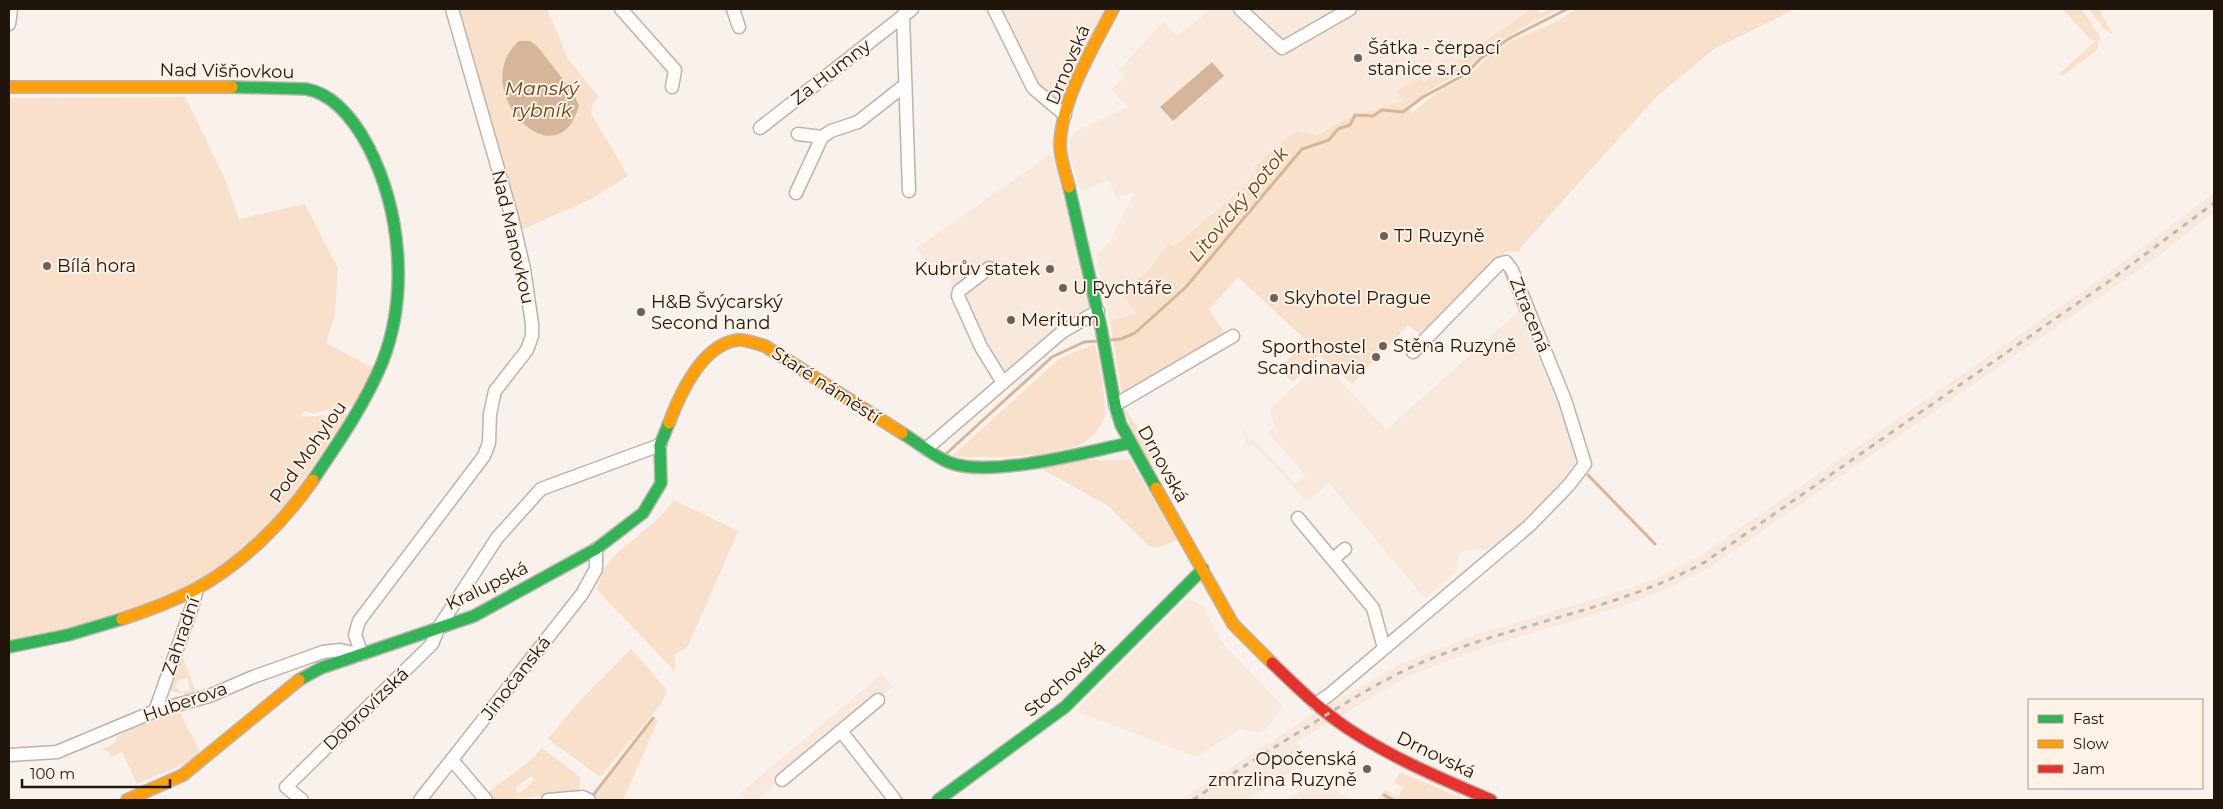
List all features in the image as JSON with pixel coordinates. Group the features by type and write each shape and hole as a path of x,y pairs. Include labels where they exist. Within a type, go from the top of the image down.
{"street":[{"path":"9,24 11,9"},
{"name":"Nad Manovkou","path":"362,654 355,635 359,621 484,456 489,443 490,414 495,391 527,350 532,336 524,269 511,214 452,9"},
{"path":"622,9 674,70 672,87"},
{"path":"733,9 739,27"},
{"path":"994,9 1033,88 1065,115"},
{"name":"Drnovská","path":"1113,9 1089,56 1065,115 1060,146 1098,311 1115,405 1130,443 1238,630 1316,704 1359,736 1397,757 1491,800"},
{"path":"1240,9 1282,48 1350,9"},
{"name":"Za Humny","path":"907,12 905,85 909,190"},
{"name":"Za Humny","path":"760,128 907,12"},
{"path":"796,193 822,137 831,131 858,122 905,85"},
{"name":"Nad Višňovkou","path":"9,86 286,87 318,92 340,108 352,119 365,140 379,170 389,203 397,246 398,291 392,333 379,368 365,397"},
{"path":"798,134 822,137"},
{"name":"Ztracená","path":"1384,648 1529,526 1568,486 1585,464 1565,400 1512,270 1506,262 1500,264 1413,352"},
{"path":"989,268 959,290 958,296 981,347 1002,381"},
{"path":"926,448 1002,381 1062,332 1098,311"},
{"path":"1115,405 1233,336"},
{"name":"Staré náměstí","path":"720,347 739,340 765,346 948,462 975,468 1006,467 1130,443"},
{"name":"Kralupská","path":"127,800 184,775 300,679 321,668 474,616 596,549 643,513 661,483 660,445 682,392 703,362 720,347"},
{"name":"Pod Mohylou","path":"9,646 57,640 125,620 197,589 228,566 284,518 304,493 365,397"},
{"name":"Dobrovízská","path":"302,800 286,787 432,644 439,627 497,538 541,489 660,445"},
{"path":"1298,518 1373,608 1384,648 1316,704"},
{"name":"Jinočanská","path":"420,800 582,594 596,569 596,549"},
{"path":"1332,559 1345,549"},
{"name":"Stochovská","path":"938,800 1065,706 1203,569"},
{"name":"Zahradní","path":"155,711 194,604 197,589"},
{"name":"Huberova","path":"9,755 57,752 155,711 209,696 252,677 323,652 340,650 362,654"},
{"path":"782,780 878,700"},
{"path":"841,731 895,800"},
{"path":"452,760 486,800"},
{"path":"548,800 586,798"}],"shaded area":[{"path":"458,9 547,9 568,59 599,97 593,103 591,113 628,176 591,199 521,230"},
{"path":"987,9 1105,9 1060,104 1054,100 1048,111 1029,91"},
{"path":"1212,9 1532,9 1485,41 1478,51 1476,49 1469,53 1423,83 1397,91 1404,101 1345,119 1254,168 1258,174 1173,247 1169,242 1148,271 1121,293 1138,313 1110,321 1096,255 1111,240 1135,192 1116,198 1109,180 1081,191 1071,160 1069,140 1074,132 1127,107 1111,89 1124,78 1118,71 1164,21 1176,36"},
{"path":"1532,9 1536,9 1540,14 1549,9 1559,9 1519,29 1474,61 1462,73 1439,84 1407,106 1412,113 1439,91 1470,75 1484,60 1513,40 1556,22 1576,9 1796,9 1714,49 1656,97 1521,247 1519,252 1506,251 1422,336 1408,325 1352,384 1319,355 1293,382 1279,370 1306,340 1238,277 1209,309 1225,334 1124,393 1121,391 1110,321 1137,313 1121,293 1148,271 1169,242 1173,247 1258,175 1253,168 1296,131 1317,135 1345,119 1403,101 1397,91 1419,78 1423,83 1469,53 1478,50 1485,41"},
{"path":"2063,9 2082,9 2100,37 2097,50 2062,76 2059,74 2095,41 2088,37"},
{"path":"2089,9 2099,9 2113,35 2103,28"},
{"path":"185,97 226,181 239,219 305,204 338,268 335,314 326,343 373,368 354,405 313,413 304,411 299,417 349,414 290,499 251,542 204,580 157,604 9,645 9,98"},
{"path":"1051,154 1062,177 1094,319 1063,338 1001,389 956,309 952,299 951,282 915,249"},
{"path":"2214,193 2214,212 2156,258 1709,568 1664,590 1626,605 1482,648 1406,677 1297,742 1308,762 1248,799 1180,800 1323,708 1400,664 1478,634 1621,591 1659,577 1701,555 2104,276"},
{"path":"1519,311 1570,434 1576,466 1525,522 1491,550 1473,549 1459,553 1458,566 1455,573 1425,599 1329,483 1307,502 1264,455 1254,446 1246,445 1241,424 1250,441 1253,439 1296,484 1305,475 1268,433 1275,426 1269,409 1322,361 1386,430"},
{"path":"1095,344 1104,392 1105,411 1100,425 1087,440 1079,445 1065,449 1033,455 999,457 952,456 1059,359"},
{"path":"1124,407 1155,454 1155,459 1148,462 1134,438"},
{"path":"1080,460 1130,460 1177,540 1156,548 1149,546 1107,505 1036,466"},
{"path":"674,500 738,531 688,646 675,655 675,671 597,590 602,572 614,556 660,517"},
{"path":"1190,599 1203,606 1221,641 1283,706 1267,729 1258,733 1241,729 1196,757 1076,711 1184,602"},
{"path":"631,649 667,690 661,704 600,777 548,739 578,703"},
{"path":"182,656 197,695 187,698 183,692 190,689 188,678 179,680 175,686 182,694 170,691"},
{"path":"882,674 893,687 757,800 746,800 740,793"},
{"path":"178,709 201,754 183,764 137,784 122,752 111,757 108,751 102,750 117,741 116,737 158,716"},
{"path":"655,718 658,721 623,800 593,799"},
{"path":"542,748 580,777 579,792 505,800 494,800 484,795 531,760","holes":["531,776 535,780 519,794 515,788"]},
{"path":"1400,772 1466,800 1378,799 1385,790 1398,797 1403,787 1394,783"},
{"path":"1319,781 1352,800 1286,800"}],"water":[{"name":"Manský rybník","path":"519,41 530,41 537,46 572,91 579,105 568,127 553,136 537,133 521,121 509,103 503,82 505,61"},
{"path":"1212,62 1224,76 1173,121 1160,107"}],"waterway":[{"name":"Litovický potok","path":"1110,340 1121,339 1135,333 1186,287 1302,149 1329,140 1338,129 1350,125 1355,115 1373,116 1382,110 1403,112 1423,97 1466,74 1480,59 1510,38 1567,9"},
{"path":"1506,273 1521,312"},
{"name":"Litovický potok","path":"947,453 1052,357 1084,342 1099,341"},
{"path":"1588,475 1655,544"},
{"name":"Litovický potok","path":"591,798 653,718"},
{"path":"1384,795 1393,800"}],"railway":[{"path":"1193,800 1350,700 1414,666 1464,646 1639,592 1705,562 2108,282 2214,203"}],"traffic: fast":[{"path":"232,87 306,89 316,92 335,103 357,128 368,146 388,197 394,225 398,253 398,281 391,337 382,363 368,393 313,480"},
{"path":"1069,187 1101,327 1115,405 1121,425 1156,488"},
{"path":"299,680 321,668 474,616 596,549 643,513 661,483 660,445 669,423"},
{"path":"902,433 948,462 965,466 987,467 1037,462 1130,443"},
{"path":"938,800 1065,707 1203,569"},
{"path":"9,647 68,635 122,619"}],"traffic: slow":[{"path":"1069,187 1060,150 1066,110 1079,75 1113,9"},
{"path":"9,87 232,87"},
{"path":"669,423 686,385 703,360 725,344 741,340 765,346 902,433"},
{"path":"122,619 160,606 196,589 230,567 261,541 302,496 313,480"},
{"path":"1156,488 1233,624 1272,663"},
{"path":"127,800 183,775 299,680"}],"traffic: jam":[{"path":"1272,663 1327,713 1364,739 1417,767 1491,800"}],"place":[{"name":"Šátka - čerpací stanice s.r.o","path":"1358,58"},
{"name":"TJ Ruzyně","path":"1384,236"},
{"name":"Bílá hora","path":"47,266"},
{"name":"Kubrův statek","path":"1050,269"},
{"name":"U Rychtáře","path":"1063,288"},
{"name":"Skyhotel Prague","path":"1274,298"},
{"name":"H&B Švýcarský Second hand","path":"641,312"},
{"name":"Meritum","path":"1011,320"},
{"name":"Stěna Ruzyně","path":"1383,346"},
{"name":"Sporthostel Scandinavia","path":"1376,357"},
{"name":"Opočenská zmrzlina Ruzyně","path":"1367,769"}]}
